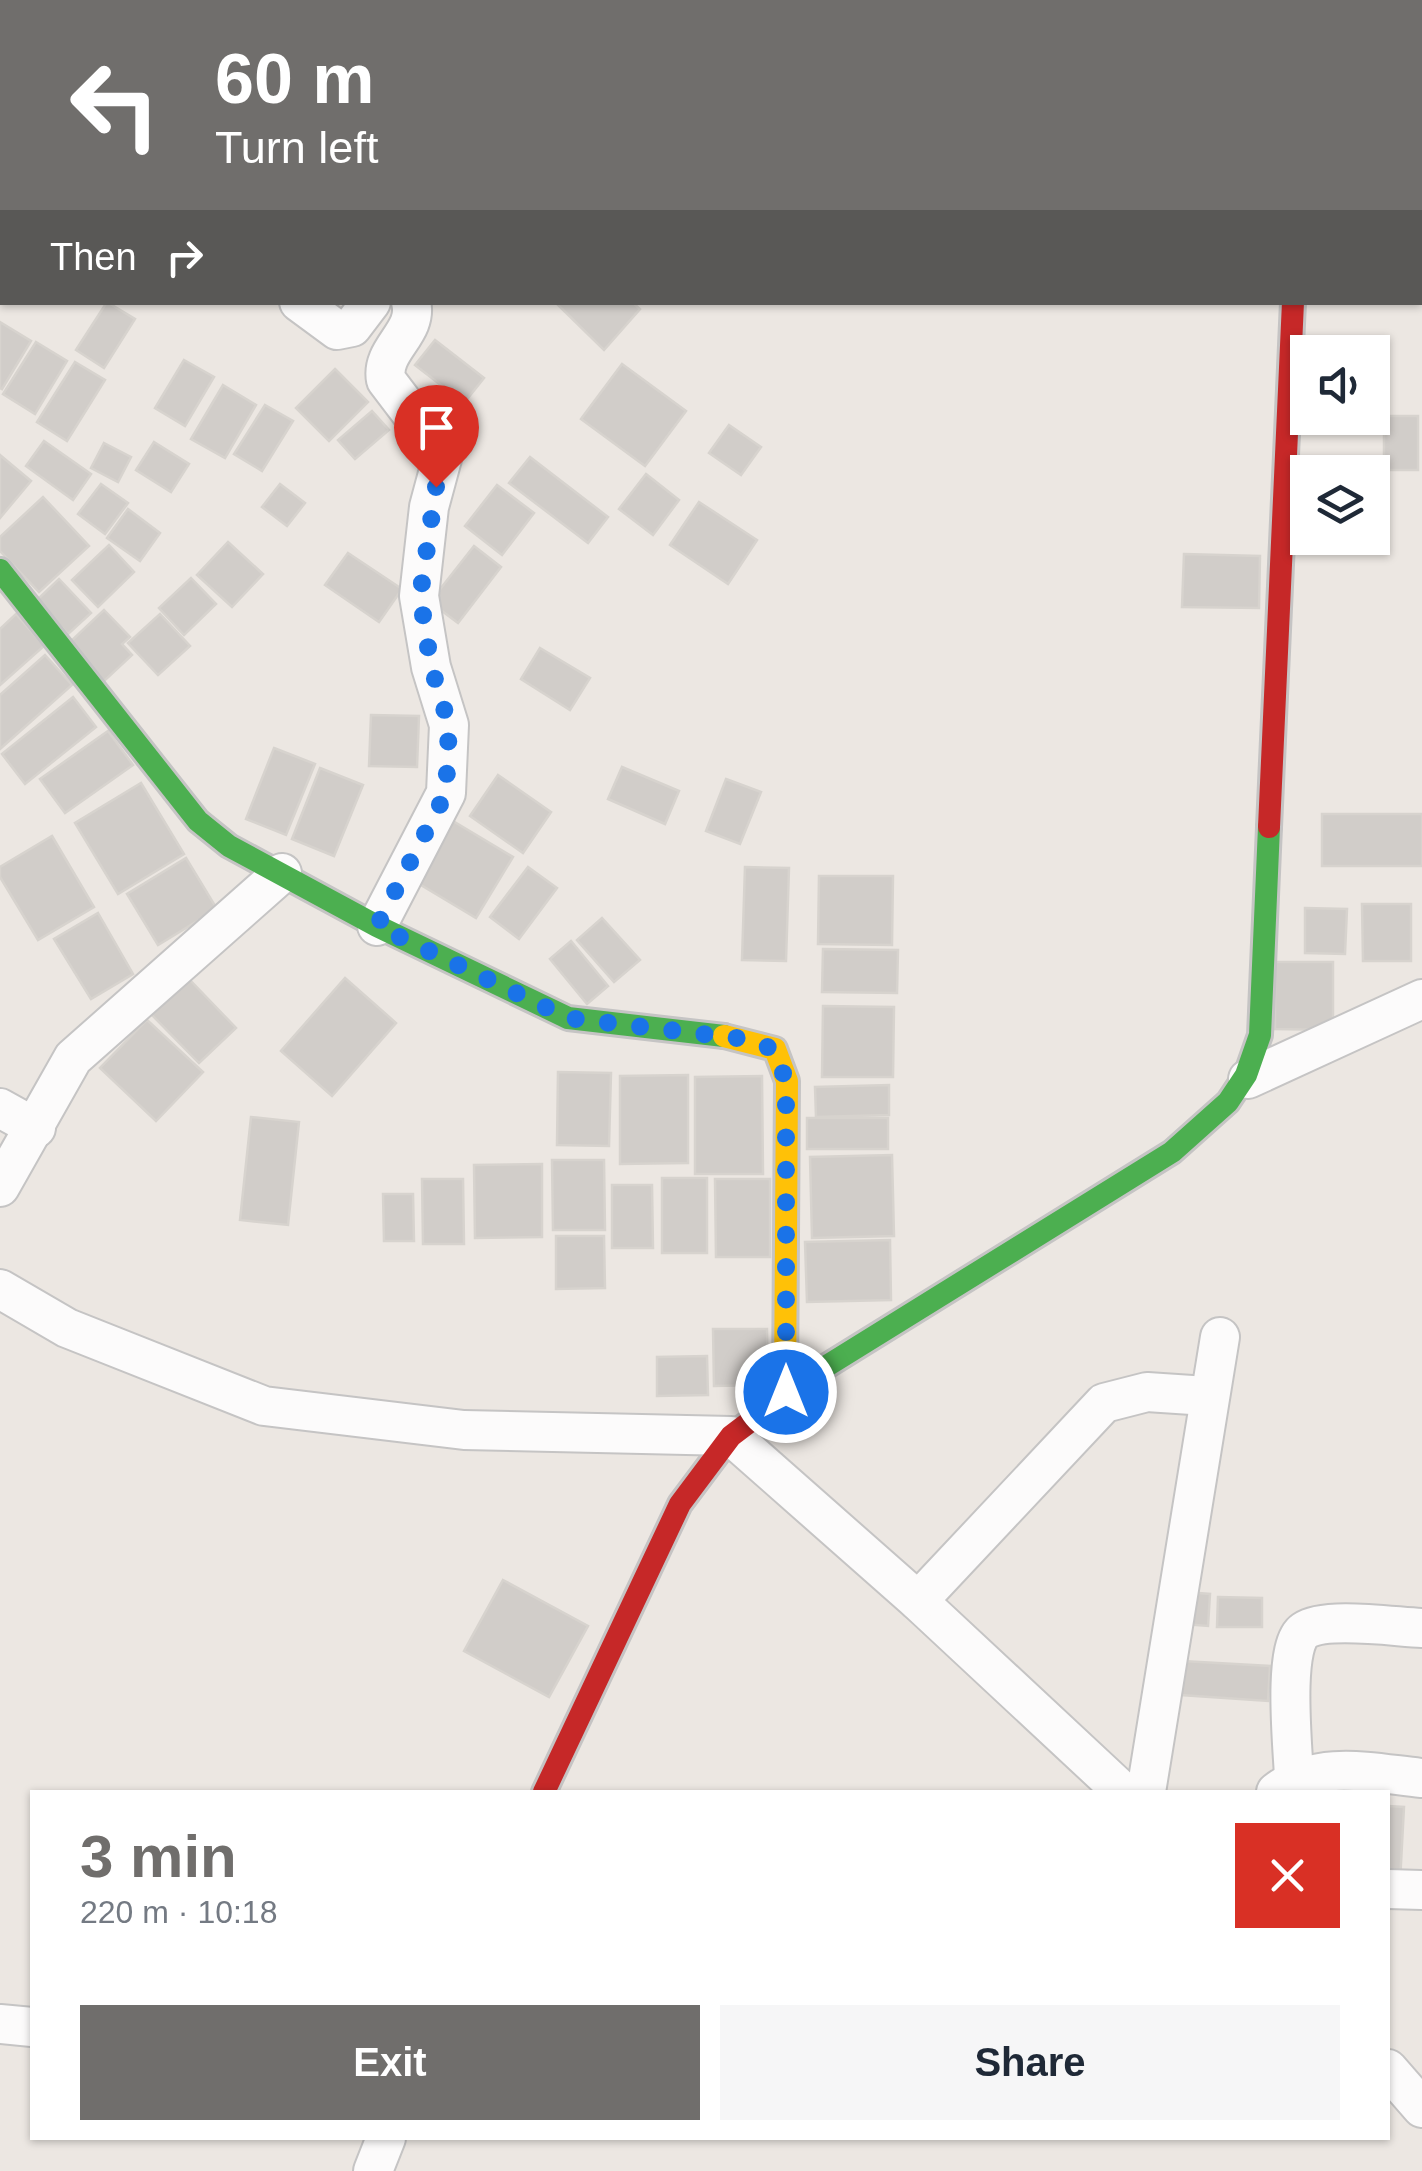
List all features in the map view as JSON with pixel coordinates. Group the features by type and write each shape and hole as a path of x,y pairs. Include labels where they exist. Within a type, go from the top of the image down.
{"street":[{"path":"303,305 337,330 352,327 369,305"},
{"path":"377,926 446,793 450,753 449,725 431,666 420,596 429,507 442,455 386,380 384,369 387,357 411,321 411,305"},
{"path":"545,1790 680,1504 732,1436 786,1392 1172,1152 1222,1112 1248,1079 1260,1034 1293,305"},
{"path":"0,570 198,820 229,846 377,926 568,1018 737,1038 774,1049 786,1081 786,1392"},
{"path":"0,1187 73,1058 282,873"},
{"path":"1248,1079 1422,999"},
{"path":"0,1108 36,1128"},
{"path":"0,1289 68,1328 264,1406 464,1430 732,1436 918,1601 1121,1790"},
{"path":"1146,1790 1207,1396 1220,1337"},
{"path":"918,1601 1104,1403 1148,1392 1207,1396"},
{"path":"1422,1628 1322,1624 1302,1631 1294,1644 1284,1785 1326,1770 1422,1778"},
{"path":"1390,1889 1422,1890"},
{"path":"0,2024 30,2027"},
{"path":"1390,2071 1422,2108"},
{"path":"373,2171 385,2140"}],"building":[{"path":"105,305 135,319 104,368 76,350"},
{"path":"558,305 635,305 640,309 604,350"},
{"path":"0,322 31,341 2,389 0,388"},
{"path":"435,340 484,378 464,403 415,365"},
{"path":"36,342 67,361 35,414 3,394"},
{"path":"184,360 214,377 185,426 155,408"},
{"path":"75,362 105,380 67,441 37,422"},
{"path":"622,364 686,411 645,466 581,419"},
{"path":"335,369 368,402 329,441 296,408"},
{"path":"223,385 256,405 225,458 191,439"},
{"path":"265,405 293,421 262,471 234,454"},
{"path":"372,411 389,430 355,459 338,440"},
{"path":"1390,416 1418,416 1418,470 1390,470 1390,455 1384,455 1384,435 1390,435"},
{"path":"729,425 761,447 741,475 709,453"},
{"path":"44,441 91,474 73,500 26,466"},
{"path":"154,442 189,464 171,492 136,470"},
{"path":"104,443 131,457 118,482 91,468"},
{"path":"0,455 31,481 0,518"},
{"path":"530,457 608,517 588,543 509,483"},
{"path":"646,474 679,500 653,535 619,509"},
{"path":"101,484 128,503 105,534 78,514"},
{"path":"280,484 305,503 287,526 262,507"},
{"path":"497,485 534,513 502,555 465,526"},
{"path":"43,497 89,546 39,592 0,551 0,537"},
{"path":"699,502 757,540 728,584 670,545"},
{"path":"128,509 160,533 140,561 107,538"},
{"path":"228,542 263,574 232,607 197,575"},
{"path":"109,545 134,572 98,607 72,580"},
{"path":"474,546 501,567 458,623 430,602"},
{"path":"348,553 402,589 379,622 325,585"},
{"path":"1184,554 1260,556 1259,608 1182,607"},
{"path":"191,578 216,604 184,635 159,608"},
{"path":"59,579 91,613 68,634 37,600"},
{"path":"104,610 130,637 122,644 132,655 104,681 69,643"},
{"path":"16,614 44,646 0,685 0,629"},
{"path":"160,614 190,646 158,675 128,643"},
{"path":"540,648 590,678 570,710 521,679"},
{"path":"45,655 72,685 0,749 0,695"},
{"path":"73,697 96,727 25,784 2,754"},
{"path":"371,715 419,716 417,767 369,766"},
{"path":"108,731 133,765 65,813 40,779"},
{"path":"274,748 315,764 286,835 246,819"},
{"path":"622,767 679,791 665,824 608,799"},
{"path":"320,768 363,785 334,856 292,839"},
{"path":"498,775 551,812 523,853 470,816"},
{"path":"726,779 761,792 740,844 706,831"},
{"path":"141,783 184,854 118,894 75,823"},
{"path":"1322,814 1422,814 1422,866 1322,866"},
{"path":"453,821 513,857 476,918 416,882"},
{"path":"52,836 94,907 38,940 0,877 0,867"},
{"path":"186,858 217,909 158,945 127,894"},
{"path":"528,867 557,888 519,939 490,917"},
{"path":"745,867 789,868 786,961 742,960"},
{"path":"819,876 893,876 892,945 818,944"},
{"path":"1362,904 1411,904 1411,961 1363,961"},
{"path":"1305,908 1347,909 1345,954 1305,953"},
{"path":"98,913 133,974 91,999 54,939"},
{"path":"602,918 640,960 614,982 577,940"},
{"path":"571,941 608,986 587,1004 550,959"},
{"path":"823,949 898,950 897,993 822,992"},
{"path":"1275,962 1333,962 1333,1030 1275,1029"},
{"path":"188,978 236,1028 199,1063 151,1014"},
{"path":"345,978 396,1023 332,1096 281,1051"},
{"path":"823,1006 894,1007 893,1077 822,1077"},
{"path":"147,1020 203,1072 156,1121 100,1068"},
{"path":"558,1072 611,1073 609,1146 557,1145"},
{"path":"688,1075 688,1163 620,1164 620,1076"},
{"path":"762,1076 763,1174 695,1174 695,1077"},
{"path":"889,1085 889,1115 816,1117 815,1087"},
{"path":"251,1117 299,1122 288,1225 240,1220"},
{"path":"807,1118 888,1118 888,1149 807,1149"},
{"path":"892,1155 894,1236 812,1238 810,1157"},
{"path":"552,1160 604,1160 605,1230 553,1230"},
{"path":"542,1164 542,1237 475,1238 474,1165"},
{"path":"662,1178 707,1178 707,1253 662,1253"},
{"path":"422,1179 463,1179 464,1244 423,1244"},
{"path":"715,1179 770,1179 770,1257 716,1257"},
{"path":"612,1185 652,1185 653,1248 612,1248"},
{"path":"383,1194 413,1194 414,1241 384,1241"},
{"path":"556,1236 604,1236 605,1288 556,1289"},
{"path":"890,1240 891,1300 807,1302 805,1242"},
{"path":"713,1329 767,1329 768,1385 714,1386"},
{"path":"707,1356 708,1395 657,1396 657,1357"},
{"path":"503,1580 588,1626 549,1697 464,1651"},
{"path":"1186,1592 1210,1594 1208,1626 1184,1624"},
{"path":"1218,1597 1262,1598 1262,1627 1217,1627"},
{"path":"1182,1661 1270,1666 1268,1701 1181,1695"},
{"path":"1390,1806 1404,1807 1400,1882 1390,1881"}],"traffic: fast":[{"path":"0,570 198,821 229,846 377,926 568,1018 724,1036"},
{"path":"809,1377 1172,1152 1228,1102 1246,1075 1260,1035 1269,827"}],"traffic: slow":[{"path":"724,1036 775,1049 787,1081 785,1392"}],"traffic: jam":[{"path":"1269,827 1293,305"},
{"path":"545,1790 680,1504 731,1436 809,1377"}],"route":[{"path":"436,487 429,507 420,596 423,633 449,725 446,793 377,926 568,1018 737,1038 774,1049 786,1081 786,1392"}]}
